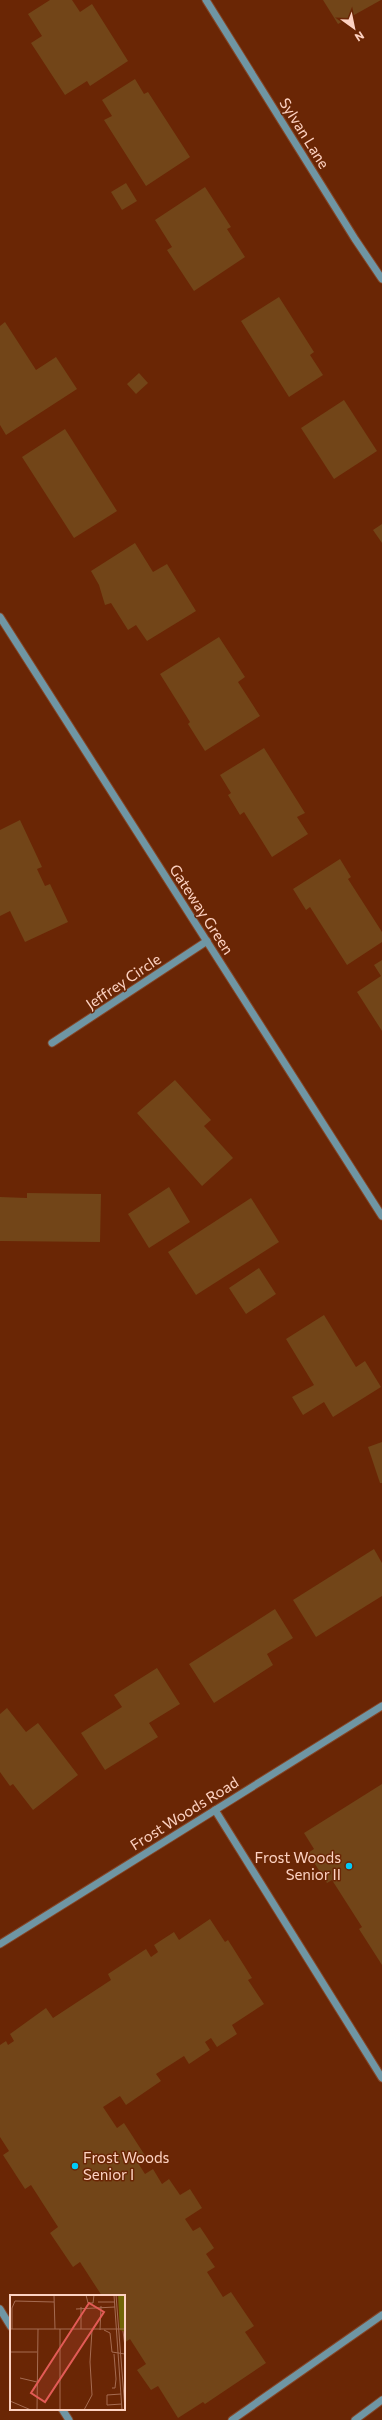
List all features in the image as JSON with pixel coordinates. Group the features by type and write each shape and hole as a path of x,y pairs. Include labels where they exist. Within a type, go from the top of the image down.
{"street":[{"name":"Sylvan Lane","path":"206,0 355,239 382,279"},
{"name":"Gateway Green","path":"0,617 382,1216"},
{"name":"Jeffrey Circle","path":"52,1043 207,941"},
{"name":"Frost Woods Road","path":"1,1942 382,1706"},
{"path":"215,1810 382,2078"},
{"path":"0,2309 10,2325"},
{"path":"232,2420 382,2315"},
{"path":"355,2420 382,2400"},
{"path":"63,2410 69,2420"}],"building":[{"path":"50,0 72,0 80,12 92,4 128,61 90,86 87,81 65,95 31,43 42,36 28,14"},
{"path":"323,0 381,0 338,24"},
{"path":"135,79 144,94 148,92 190,157 146,186 104,120 112,116 102,100"},
{"path":"126,183 137,201 122,210 111,192"},
{"path":"205,187 231,227 227,229 245,257 194,291 167,250 172,247 155,220"},
{"path":"279,297 314,352 310,355 323,375 289,397 241,321"},
{"path":"5,322 36,370 56,357 77,389 6,435 0,425 0,326"},
{"path":"139,373 148,383 136,394 127,384"},
{"path":"344,400 377,451 334,479 301,428"},
{"path":"65,429 117,511 74,538 22,457"},
{"path":"382,524 382,543 373,530"},
{"path":"135,543 153,572 167,564 196,611 147,641 136,625 128,630 111,603 105,605 99,585 91,571"},
{"path":"219,637 245,677 238,682 260,716 205,751 188,724 190,722 160,674"},
{"path":"264,748 305,813 297,817 308,834 272,857 244,812 240,815 228,795 231,793 220,775"},
{"path":"20,820 42,867 37,869 45,886 50,884 68,922 25,942 10,911 0,916 0,830"},
{"path":"340,859 351,877 348,879 382,932 382,942 347,965 310,907 306,910 293,889"},
{"path":"382,960 382,1031 357,992 381,976 374,965"},
{"path":"175,1080 211,1120 204,1126 233,1158 202,1186 137,1113"},
{"path":"169,1187 190,1222 149,1248 128,1214"},
{"path":"27,1193 101,1194 100,1242 0,1241 0,1197 27,1198"},
{"path":"251,1198 279,1242 196,1295 168,1252"},
{"path":"259,1268 276,1294 246,1314 229,1288"},
{"path":"324,1315 356,1367 365,1361 381,1387 333,1417 324,1402 303,1415 292,1397 314,1385 286,1339"},
{"path":"382,1442 382,1483 380,1483 368,1447"},
{"path":"374,1549 382,1563 382,1596 316,1637 293,1600"},
{"path":"275,1609 293,1638 267,1654 273,1665 214,1703 189,1664"},
{"path":"157,1668 180,1704 149,1723 158,1737 105,1770 81,1733 122,1707 114,1695"},
{"path":"7,1708 26,1732 38,1723 78,1775 33,1810 13,1784 10,1786 0,1772 0,1714"},
{"name":"Frost Woods Senior II","path":"382,1784 382,1965 359,1929 362,1927 332,1880 327,1883 308,1853 314,1849 304,1833"},
{"name":"Frost Woods Senior I","path":"210,1919 225,1942 228,1940 252,1978 248,1980 264,2004 232,2025 237,2034 217,2047 211,2038 205,2042 210,2050 189,2064 184,2056 156,2074 161,2081 126,2105 120,2096 103,2107 117,2128 124,2123 146,2157 138,2163 145,2174 153,2169 162,2184 169,2179 180,2195 190,2189 202,2208 185,2219 193,2231 200,2227 214,2248 206,2254 215,2267 207,2272 223,2297 231,2292 254,2326 245,2332 266,2363 205,2404 203,2402 178,2418 158,2386 151,2390 137,2370 146,2364 130,2339 125,2342 125,2295 101,2295 80,2262 73,2267 50,2233 58,2227 31,2185 25,2189 3,2155 9,2151 0,2137 0,2045 6,2041 8,2045 14,2041 10,2034 46,2008 53,2018 111,1980 108,1974 146,1949 151,1957 158,1952 154,1945 174,1932 179,1940"}],"place":[{"name":"Frost Woods Senior II","path":"349,1866"},
{"name":"Frost Woods Senior I","path":"75,2166"}]}
